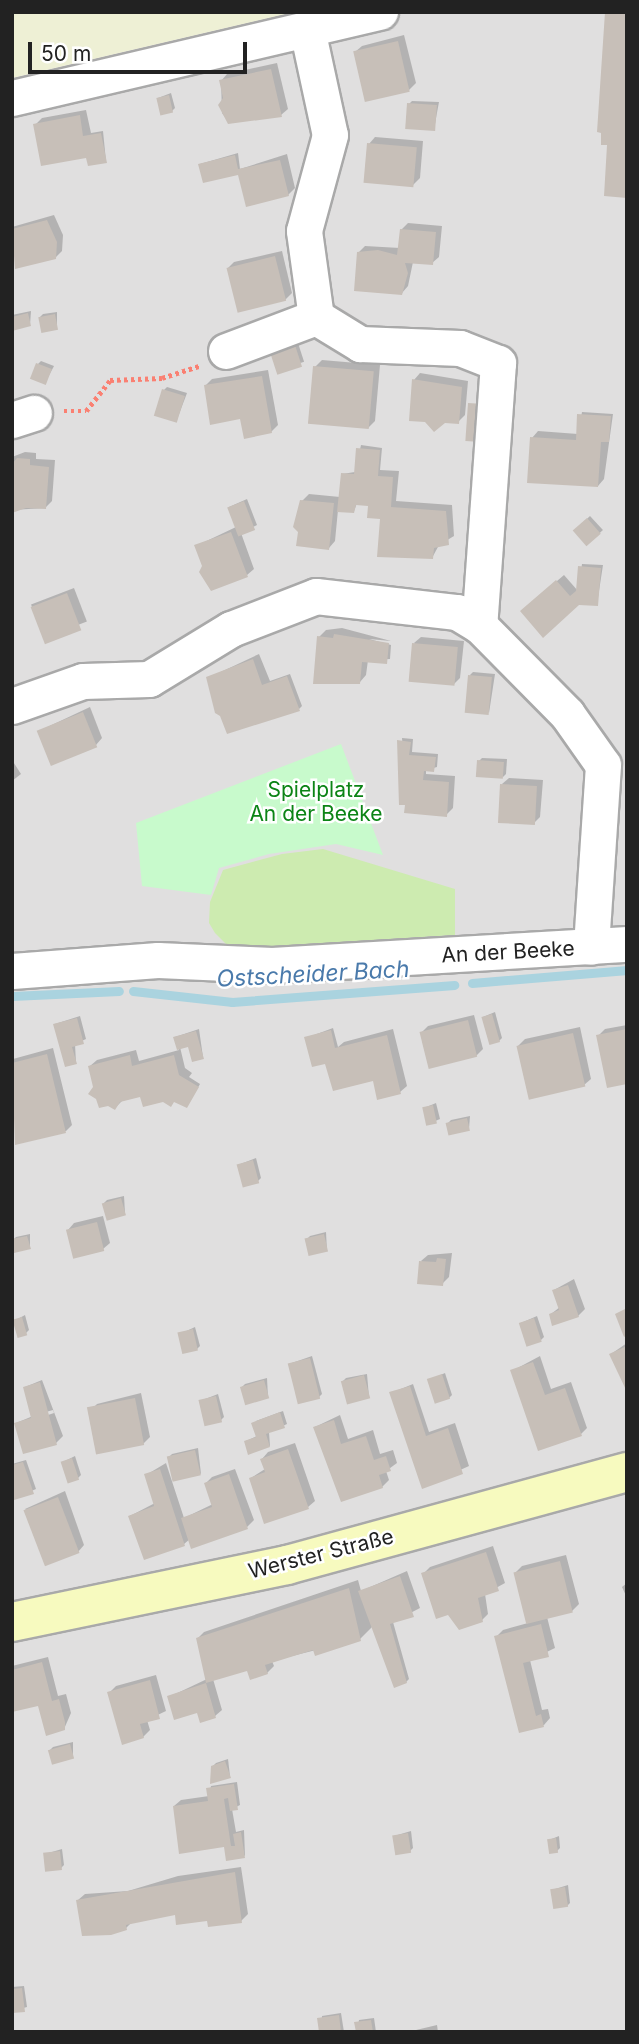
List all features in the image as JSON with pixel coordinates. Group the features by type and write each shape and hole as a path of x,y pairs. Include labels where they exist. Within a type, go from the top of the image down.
{"main road":[{"name":"Werster Straße","path":"12,1622 287,1565 627,1472"}],"street":[{"path":"12,98 380,12"},
{"path":"307,29 330,135 304,231 316,317"},
{"path":"226,351 316,317"},
{"path":"316,317 360,344 460,348 498,363 479,625"},
{"path":"12,706 83,681 149,679 231,629 316,596 457,612 479,625 567,714 603,765 591,947"},
{"name":"An der Beeke","path":"12,971 158,960 272,965 627,944"}],"path":[{"path":"23,416 86,411 110,380 162,377 222,360 226,351"}],"shaded area":[{"path":"295,12 627,12 627,2032 12,2032 12,78"}],"green space":[{"path":"12,12 295,12 12,78"},
{"name":"Spielplatz An der Beeke","path":"341,744 383,855 336,844 269,854 219,868 211,895 142,886 136,823"},
{"path":"323,849 455,889 455,935 231,949 215,933 209,923 210,902 223,870 282,854"}],"building":[{"path":"605,12 627,12 627,198 604,196 607,145 601,145 601,133 597,132"},
{"path":"398,41 410,92 365,102 353,51"},
{"path":"271,69 282,117 228,124 218,105 223,98 219,80"},
{"path":"169,95 173,113 160,115 156,98"},
{"path":"407,103 437,105 435,131 405,129"},
{"path":"80,115 83,136 101,133 107,163 88,166 86,158 41,166 33,124"},
{"path":"367,143 417,147 413,187 364,183"},
{"path":"235,155 238,169 280,160 289,196 246,207 238,175 203,183 198,164"},
{"path":"47,220 57,242 56,259 15,269 12,229"},
{"path":"400,229 436,232 433,265 405,263 408,273 402,295 354,291 357,252 378,250 397,255"},
{"path":"275,256 286,301 238,313 226,268"},
{"path":"28,313 31,326 12,331 12,317"},
{"path":"55,314 58,330 41,333 38,317"},
{"path":"294,342 302,367 277,375 269,350"},
{"path":"36,363 52,369 46,385 30,379"},
{"path":"313,366 374,371 369,429 308,424"},
{"path":"262,376 272,433 244,439 240,419 210,425 204,385"},
{"path":"412,379 462,387 459,424 445,423 434,432 425,422 409,421"},
{"path":"162,389 185,396 177,423 154,416"},
{"path":"468,403 484,404 481,442 465,441"},
{"path":"577,414 611,416 609,442 601,442 598,487 527,483 530,437 576,440"},
{"path":"356,448 380,450 378,476 393,477 391,507 446,511 449,545 434,548 433,559 377,557 380,519 367,518 368,506 356,505 354,513 337,512 341,473 354,474"},
{"path":"17,458 30,459 30,465 49,467 46,509 26,508 12,513 12,464"},
{"path":"300,500 334,503 329,550 296,546 298,532 293,527"},
{"path":"244,501 255,530 238,536 227,507"},
{"path":"587,518 601,534 586,546 573,530"},
{"path":"231,532 248,577 211,591 199,572 202,566 194,545"},
{"path":"578,566 601,568 598,606 579,605 543,638 520,611 556,580 570,596 576,591"},
{"path":"67,593 81,630 45,644 31,607"},
{"path":"334,634 389,643 387,664 362,662 360,684 313,684 317,636 333,638"},
{"path":"412,643 458,647 454,686 409,682"},
{"path":"253,659 262,685 287,676 300,711 227,734 220,716 215,713 206,677"},
{"path":"468,675 492,677 489,715 465,713"},
{"path":"83,712 97,747 51,766 37,731"},
{"path":"397,740 411,742 409,755 436,757 434,772 424,771 423,780 449,782 447,817 404,813 405,805 399,805"},
{"path":"477,760 504,762 503,779 476,777"},
{"path":"500,784 537,786 535,825 498,823"},
{"path":"492,1014 500,1042 489,1045 481,1017"},
{"path":"77,1018 84,1044 72,1047 77,1064 65,1067 53,1024"},
{"path":"468,1020 477,1057 429,1069 419,1032"},
{"path":"627,1029 627,1084 607,1088 596,1035"},
{"path":"331,1030 335,1048 387,1035 401,1094 377,1100 373,1081 333,1091 325,1064 312,1067 304,1037"},
{"path":"196,1031 204,1059 192,1062 188,1047 177,1050 173,1037"},
{"path":"573,1033 585,1087 529,1100 516,1046"},
{"path":"47,1054 66,1133 15,1145 12,1063"},
{"path":"130,1055 132,1066 174,1055 179,1075 199,1087 187,1108 174,1102 171,1107 163,1102 143,1107 140,1097 120,1102 115,1110 108,1106 99,1108 96,1099 88,1094 93,1087 88,1066"},
{"path":"433,1105 437,1124 426,1126 422,1107"},
{"path":"467,1118 470,1131 448,1136 446,1123"},
{"path":"253,1160 259,1183 243,1188 237,1164"},
{"path":"121,1198 126,1215 107,1221 102,1204"},
{"path":"97,1222 104,1251 73,1259 66,1230"},
{"path":"324,1234 328,1252 309,1256 305,1238"},
{"path":"27,1236 31,1249 14,1253 12,1239"},
{"path":"437,1258 446,1259 443,1286 417,1284 419,1261 436,1262"},
{"path":"568,1285 579,1317 552,1326 549,1314 559,1310 552,1290"},
{"path":"627,1308 627,1335 624,1337 615,1314"},
{"path":"22,1317 27,1335 18,1338 12,1320"},
{"path":"534,1318 542,1342 527,1347 519,1323"},
{"path":"193,1329 198,1350 182,1354 177,1333"},
{"path":"627,1346 627,1392 609,1354"},
{"path":"310,1358 320,1399 298,1404 288,1364"},
{"path":"533,1362 545,1395 565,1388 582,1436 538,1451 510,1370"},
{"path":"442,1374 450,1399 435,1404 427,1379"},
{"path":"364,1375 370,1398 347,1404 341,1381"},
{"path":"264,1380 269,1398 245,1405 240,1387"},
{"path":"40,1382 57,1445 23,1454 14,1423 31,1418 23,1387"},
{"path":"410,1386 426,1436 448,1428 463,1474 422,1489 389,1392"},
{"path":"216,1396 222,1422 205,1426 198,1400"},
{"path":"135,1398 144,1445 96,1454 87,1407"},
{"path":"280,1412 285,1428 266,1434 270,1447 248,1455 244,1441 256,1437 251,1423"},
{"path":"334,1420 341,1444 366,1436 374,1460 386,1456 391,1471 379,1475 383,1488 341,1502 313,1427"},
{"path":"288,1449 309,1509 264,1524 249,1478 265,1472 260,1459"},
{"path":"195,1450 201,1475 173,1482 167,1457"},
{"path":"72,1458 79,1480 68,1484 61,1462"},
{"path":"23,1462 34,1494 14,1500 12,1465"},
{"path":"160,1469 185,1546 144,1560 128,1516 154,1506 144,1474"},
{"path":"229,1474 248,1529 191,1549 181,1518 212,1507 204,1483"},
{"path":"58,1497 80,1553 45,1566 23,1510"},
{"path":"486,1552 499,1591 478,1598 483,1622 459,1630 448,1615 436,1619 421,1573"},
{"path":"560,1561 573,1612 526,1624 513,1573"},
{"path":"400,1576 414,1617 390,1624 407,1683 394,1688 358,1591"},
{"path":"349,1588 361,1641 315,1656 313,1650 265,1665 268,1674 250,1680 247,1671 206,1683 196,1638"},
{"path":"541,1624 549,1657 523,1663 536,1716 541,1714 544,1727 519,1733 494,1636"},
{"path":"42,1662 52,1701 59,1699 65,1722 65,1730 46,1736 38,1706 12,1712 12,1670"},
{"path":"150,1680 160,1719 140,1724 144,1738 122,1745 107,1692"},
{"path":"206,1683 216,1718 200,1723 197,1713 174,1720 167,1696"},
{"path":"70,1744 74,1758 52,1765 48,1750"},
{"path":"225,1761 231,1778 210,1784 211,1766"},
{"path":"234,1784 238,1810 230,1811 228,1798 224,1799 231,1846 235,1846 233,1834 241,1832 245,1858 226,1861 224,1847 179,1854 173,1806 208,1801 206,1788"},
{"path":"408,1833 411,1853 395,1855 392,1836"},
{"path":"556,1838 558,1853 549,1854 547,1839"},
{"path":"60,1851 62,1870 45,1872 43,1853"},
{"path":"235,1872 242,1923 208,1927 207,1921 176,1925 175,1915 126,1925 127,1930 111,1935 82,1936 76,1900"},
{"path":"565,1887 568,1907 553,1909 550,1889"},
{"path":"22,1988 25,2012 12,2013 12,1989"},
{"path":"339,2015 341,2032 319,2032 317,2018"},
{"path":"371,2020 373,2032 356,2032 354,2022"}],"waterway":[{"name":"Ostscheider Bach","path":"472,983 627,970"},
{"name":"Ostscheider Bach","path":"133,991 232,1002 454,985"},
{"name":"Ostscheider Bach","path":"12,996 119,991"}]}
